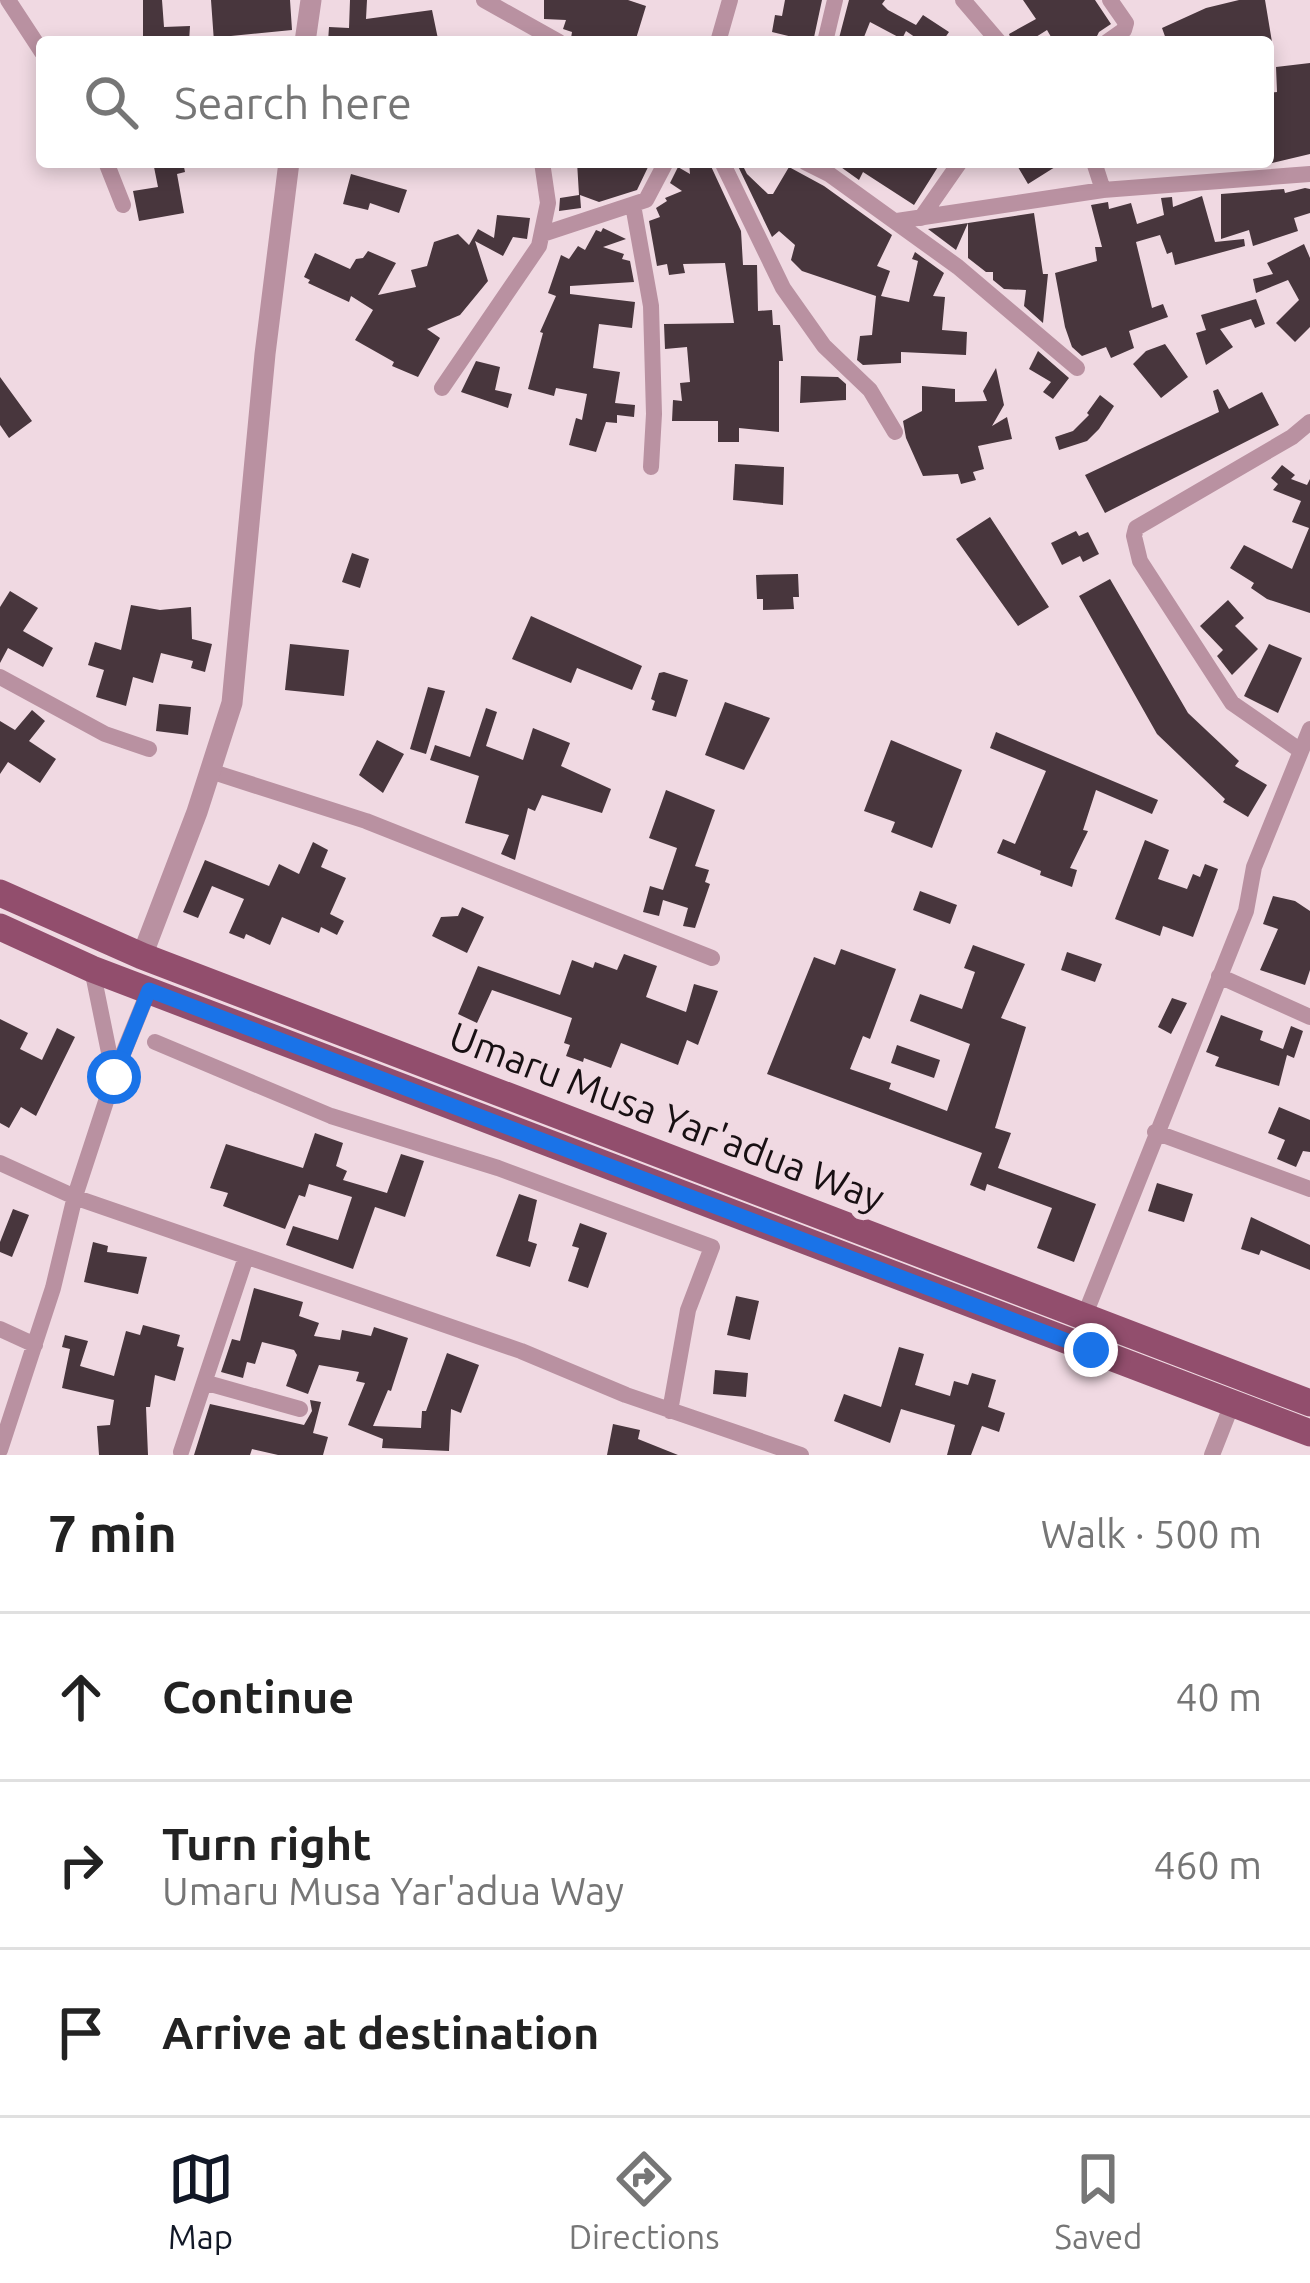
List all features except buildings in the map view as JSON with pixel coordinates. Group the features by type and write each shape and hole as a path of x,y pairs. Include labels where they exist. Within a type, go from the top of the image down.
{"main road":[{"name":"Umaru Musa Yar'adua Way","path":"0,893 142,956 1310,1403"},
{"name":"Umaru Musa Yar'adua Way","path":"0,927 92,969 1310,1433"},
{"path":"201,1010 211,982"}],"street":[{"path":"8,0 36,43"},
{"path":"306,36 310,0"},
{"path":"484,0 530,34"},
{"path":"720,36 730,0"},
{"path":"826,36 835,0"},
{"path":"963,0 994,36"},
{"path":"1110,0 1126,23 1116,36"},
{"path":"108,168 123,205"},
{"path":"142,956 232,703 265,354 288,168"},
{"path":"442,388 539,246 548,203 543,168"},
{"path":"543,234 646,200 663,168"},
{"path":"725,168 783,288 824,346 870,391 895,432"},
{"path":"829,168 1077,368"},
{"path":"921,218 956,168"},
{"path":"1096,168 1103,190"},
{"path":"897,221 1103,190 1310,174"},
{"path":"633,205 651,306 651,467"},
{"path":"1301,751 1232,703 1140,561 1134,536 1136,528 1310,422"},
{"path":"0,677 105,734 149,749"},
{"path":"1084,1317 1246,911 1254,867 1310,729"},
{"path":"210,771 366,821 712,958"},
{"path":"92,969 114,1077"},
{"path":"1219,976 1310,1017"},
{"path":"0,1450 35,1345 75,1196 149,990"},
{"path":"155,1042 331,1116 498,1168 712,1247 688,1310 670,1411"},
{"path":"1155,1132 1310,1190"},
{"path":"0,1163 75,1196 521,1351 670,1411 801,1455"},
{"path":"181,1452 246,1257"},
{"path":"0,1329 35,1345"},
{"path":"207,1383 300,1409"},
{"path":"1212,1455 1232,1403"}],"route":[{"path":"114,1077 149,990 1091,1350"}]}
